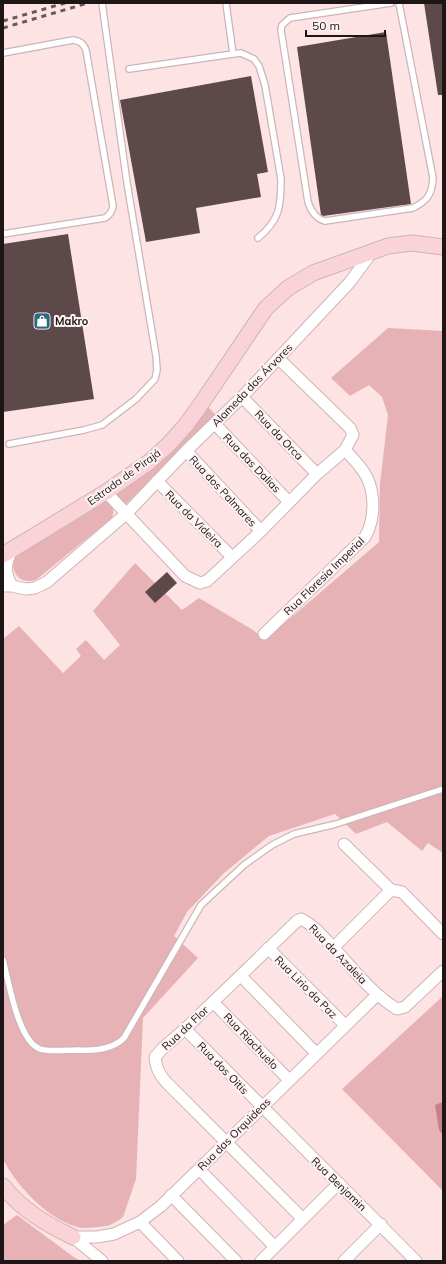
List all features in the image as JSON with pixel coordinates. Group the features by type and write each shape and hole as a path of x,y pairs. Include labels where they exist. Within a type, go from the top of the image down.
{"main road":[{"name":"Estrada de Pirajá","path":"7,552 106,492 149,462 168,445 186,425 266,308 276,298 300,280 388,246 407,243 420,243 443,247"},
{"path":"3,1186 10,1195 28,1211 49,1225 73,1237"}],"street":[{"name":"Alameda das Árvores","path":"8,586 26,589 35,588 47,582 127,513 279,359 350,282 372,252"},
{"path":"106,492 185,576 200,583 207,581 261,531 316,474 345,450 353,435 350,428 279,359"},
{"name":"Rua da Orca","path":"242,397 316,474"},
{"name":"Rua das Dalias","path":"215,424 289,502"},
{"name":"Rua Floresia Imperial","path":"264,634 365,536 370,529 372,520 373,493 368,479 362,469 345,450"},
{"name":"Rua dos Palmares","path":"186,452 261,531"},
{"name":"Rua da Videira","path":"157,481 232,557"},
{"path":"7,552 6,571 8,586"},
{"path":"344,844 391,890 402,892 443,934"},
{"path":"334,948 391,890"},
{"name":"Rua da Azaleia","path":"297,921 301,920 312,925 377,995 397,1009 402,1009 443,971"},
{"name":"Rua da Flor","path":"226,1142 158,1073 155,1057 297,921"},
{"name":"Rua Lirio da Paz","path":"268,948 345,1025"},
{"path":"241,976 316,1053"},
{"name":"Rua das Orquideas","path":"73,1237 97,1237 114,1234 140,1222 161,1206 377,995"},
{"name":"Rua Riachuelo","path":"212,1002 289,1080"},
{"name":"Rua dos Oitis","path":"185,1029 262,1107"},
{"name":"Rua Benjamin","path":"262,1107 381,1224 416,1261"},
{"path":"226,1142 303,1219"},
{"path":"199,1169 275,1247"},
{"path":"261,1261 339,1183"},
{"path":"171,1195 236,1261"},
{"path":"140,1222 178,1261"},
{"path":"345,1261 381,1224"},
{"path":"73,1237 102,1261"}],"lane":[{"path":"9,444 84,430 102,425 136,399 155,379 157,370 156,356 127,183 102,3"},
{"path":"226,3 233,54"},
{"path":"391,3 375,4 290,18 282,25 281,30 308,202 313,213 322,220 332,220 413,208 421,204 428,197 432,189 433,178 399,3"},
{"path":"3,53 73,40 79,41 83,44 86,50 113,206 109,216 105,218 3,234"},
{"path":"129,69 233,54 241,54 254,59 259,66 265,85 281,178 281,194 276,219 258,238"},
{"path":"3,960 21,1027 29,1041 41,1050 86,1050 114,1046 124,1038 201,905 244,865 272,845 294,834 336,824 443,789"}],"shaded area":[{"path":"388,328 443,331 443,853 428,843 422,851 387,822 356,834 335,814 269,836 224,873 187,912 174,936 198,958 143,1018 136,1179 123,1217 110,1225 92,1228 82,1228 70,1224 58,1219 36,1202 17,1181 3,1159 3,639 19,626 63,673 81,656 76,649 86,640 104,660 120,645 93,611 135,563 182,610 199,598 253,630 265,640 379,542 380,484 388,415 382,397 369,385 350,396 331,378"},
{"path":"207,406 216,415 126,504 114,493"},
{"path":"105,501 113,508 112,518 36,580 25,581 17,576 14,568 15,557"},
{"path":"443,996 443,1191 342,1089"},
{"path":"443,1102 443,1135 439,1130 435,1105"},
{"path":"17,1215 80,1261 3,1261 3,1225"}],"building":[{"path":"424,3 443,3 443,95 438,95"},
{"path":"386,32 411,204 323,216 321,215 297,47"},
{"path":"251,76 268,172 257,174 261,197 196,208 200,233 146,242 120,100"},
{"name":"Makro","path":"68,234 94,399 3,412 3,244"},
{"path":"167,572 177,583 155,603 145,592"}],"railway":[{"path":"3,21 65,3"},
{"path":"3,28 88,3"}],"place":[{"name":"Makro","path":"42,321"}]}
